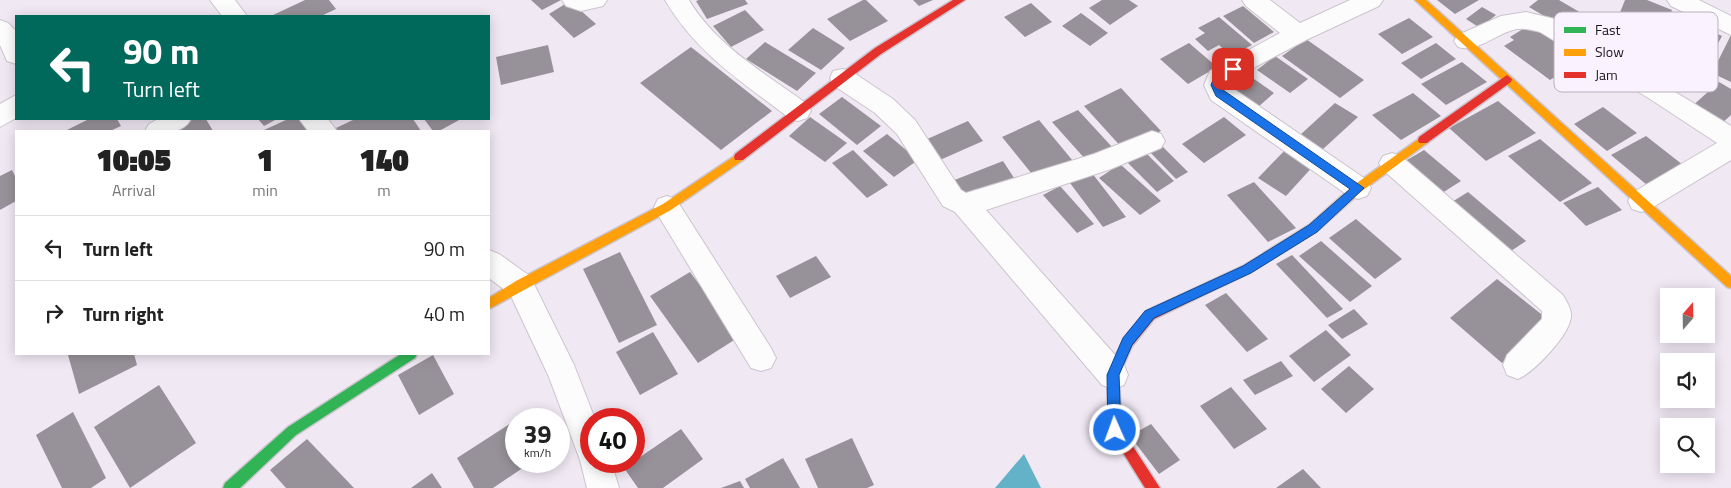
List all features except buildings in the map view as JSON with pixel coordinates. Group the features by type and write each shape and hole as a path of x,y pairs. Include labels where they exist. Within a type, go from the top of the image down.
{"street":[{"path":"222,0 234,15"},
{"path":"574,0 582,3 595,0"},
{"path":"677,0 684,14 711,44 798,111"},
{"path":"490,303 520,285 667,207 766,138 798,111 878,51 960,0"},
{"path":"1254,0 1298,34"},
{"path":"1358,188 1220,93 1216,85 1219,78 1298,34 1371,0"},
{"path":"1420,0 1731,283"},
{"path":"1679,0 1703,12"},
{"path":"1466,41 1509,22 1526,20 1554,30"},
{"path":"1718,20 1731,26"},
{"path":"0,29 8,38 15,53"},
{"path":"842,78 884,106 906,126 952,198 964,204 1113,375"},
{"path":"1153,488 1115,430 1113,375 1128,342 1150,315 1247,269 1313,228 1358,188 1468,110 1507,79"},
{"path":"1640,201 1728,150 1730,142 1724,134 1659,92"},
{"path":"0,117 15,106"},
{"path":"160,130 176,120"},
{"path":"313,120 323,130"},
{"path":"964,204 974,203 1102,162 1152,141"},
{"path":"1392,163 1550,301 1556,310 1558,319 1554,326 1518,365"},
{"path":"667,207 761,358"},
{"path":"490,263 520,285 563,375 580,420"},
{"path":"230,488 292,431 409,355"},
{"path":"599,473 603,488"}],"water":[{"path":"1024,454 1041,488 995,488"}],"traffic: fast":[{"path":"230,488 292,431 409,355"}],"traffic: slow":[{"path":"1420,0 1731,283"},
{"path":"1268,256 1313,228 1358,188 1423,140"},
{"path":"490,303 520,285 667,207 739,157"}],"traffic: jam":[{"path":"739,157 878,51 960,0"},
{"path":"1423,140 1507,79"},
{"path":"1153,488 1115,430 1113,375 1128,342 1150,315 1247,269 1268,256"}],"route":[{"path":"1115,430 1113,375 1128,342 1150,315 1247,269 1313,228 1358,188 1220,93 1216,85 1219,78 1233,69"}]}
